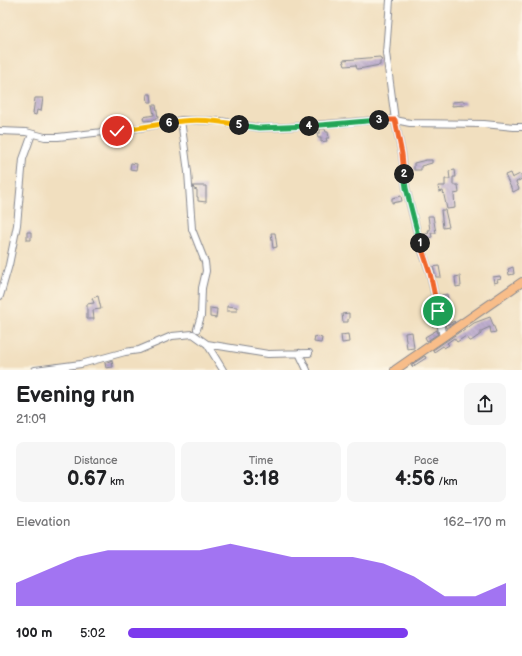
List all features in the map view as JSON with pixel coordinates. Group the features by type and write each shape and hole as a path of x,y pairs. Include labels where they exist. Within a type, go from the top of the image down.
{"main road":[{"path":"395,370 522,282"}],"street":[{"path":"390,0 386,52 395,120 402,154 406,188 421,248 430,273 443,337"},
{"path":"180,120 188,172 192,229 205,262 206,271 202,288 200,316 197,329"},
{"path":"0,131 32,134 45,137 58,137 125,130 180,120 220,121 260,128 369,120 395,120 410,123 484,124 522,127"},
{"path":"0,296 9,265 17,225 23,157 32,134"},
{"path":"36,370 81,364 125,352 139,350 172,336 193,334 207,344 223,370"},
{"path":"207,344 268,354 309,352"},
{"path":"299,353 307,370"}],"building":[{"path":"380,57 382,60 380,61 380,65 357,69 356,65 345,66 343,60"},
{"path":"147,94 151,94 152,102 148,102"},
{"path":"35,98 43,98 41,111 37,110 36,115 33,114"},
{"path":"464,101 465,105 452,106 452,102"},
{"path":"152,105 156,105 158,118 155,118 155,120 144,121 143,117 154,115"},
{"path":"320,129 325,129 326,132 328,132 329,138 326,138 327,141 321,142 321,138 318,138 317,133 320,133"},
{"path":"123,134 124,141 106,142 106,136"},
{"path":"432,160 432,163 421,166 421,170 414,170 414,163"},
{"path":"131,163 137,164 136,170 130,169"},
{"path":"455,170 456,177 453,177 453,185 458,185 459,193 454,194 455,208 447,209 443,191 439,192 438,186 445,186 445,179 450,179 449,171"},
{"path":"510,173 512,178 520,174 522,178 516,182 519,189 513,192 505,175"},
{"path":"193,186 206,186 206,202 198,201 197,190 194,189"},
{"path":"401,196 402,201 392,203 392,198"},
{"path":"441,210 445,210 449,227 443,228"},
{"path":"428,216 433,216 436,233 431,233 432,237 423,239 422,235 429,233 428,230 430,230"},
{"path":"27,232 31,232 31,240 27,240"},
{"path":"271,233 275,233 277,247 273,248"},
{"path":"439,266 441,277 436,277 433,267"},
{"path":"513,267 514,274 509,275 508,269"},
{"path":"460,276 461,286 456,287 455,277"},
{"path":"500,276 501,279 494,283 493,277"},
{"path":"447,294 449,309 445,310 447,325 454,321 455,322 446,328 439,296"},
{"path":"98,296 101,309 93,310 94,319 87,319 87,304 94,303 92,298"},
{"path":"227,306 237,307 237,311 227,311"},
{"path":"210,308 217,309 216,318 210,317"},
{"path":"349,313 348,322 343,322 342,314"},
{"path":"431,314 434,314 436,326 432,326"},
{"path":"490,317 496,332 491,333 490,327 481,331 481,334 471,341 466,336 457,342 454,338 447,343 449,345 444,348 443,346 434,352 433,350 461,331 462,332 474,323"},
{"path":"437,330 438,334 427,341 425,337"},
{"path":"412,332 414,348 407,349 405,333"},
{"path":"348,334 349,342 342,343 341,335"},
{"path":"315,336 322,338 321,343 314,342"},
{"path":"425,356 426,358 412,367 411,365"},
{"path":"112,360 113,367 106,368 105,363"}],"route":[{"path":"117,131 160,125 182,120 220,121 260,128 395,120 402,154 406,188 421,248 434,288 438,311"}]}
